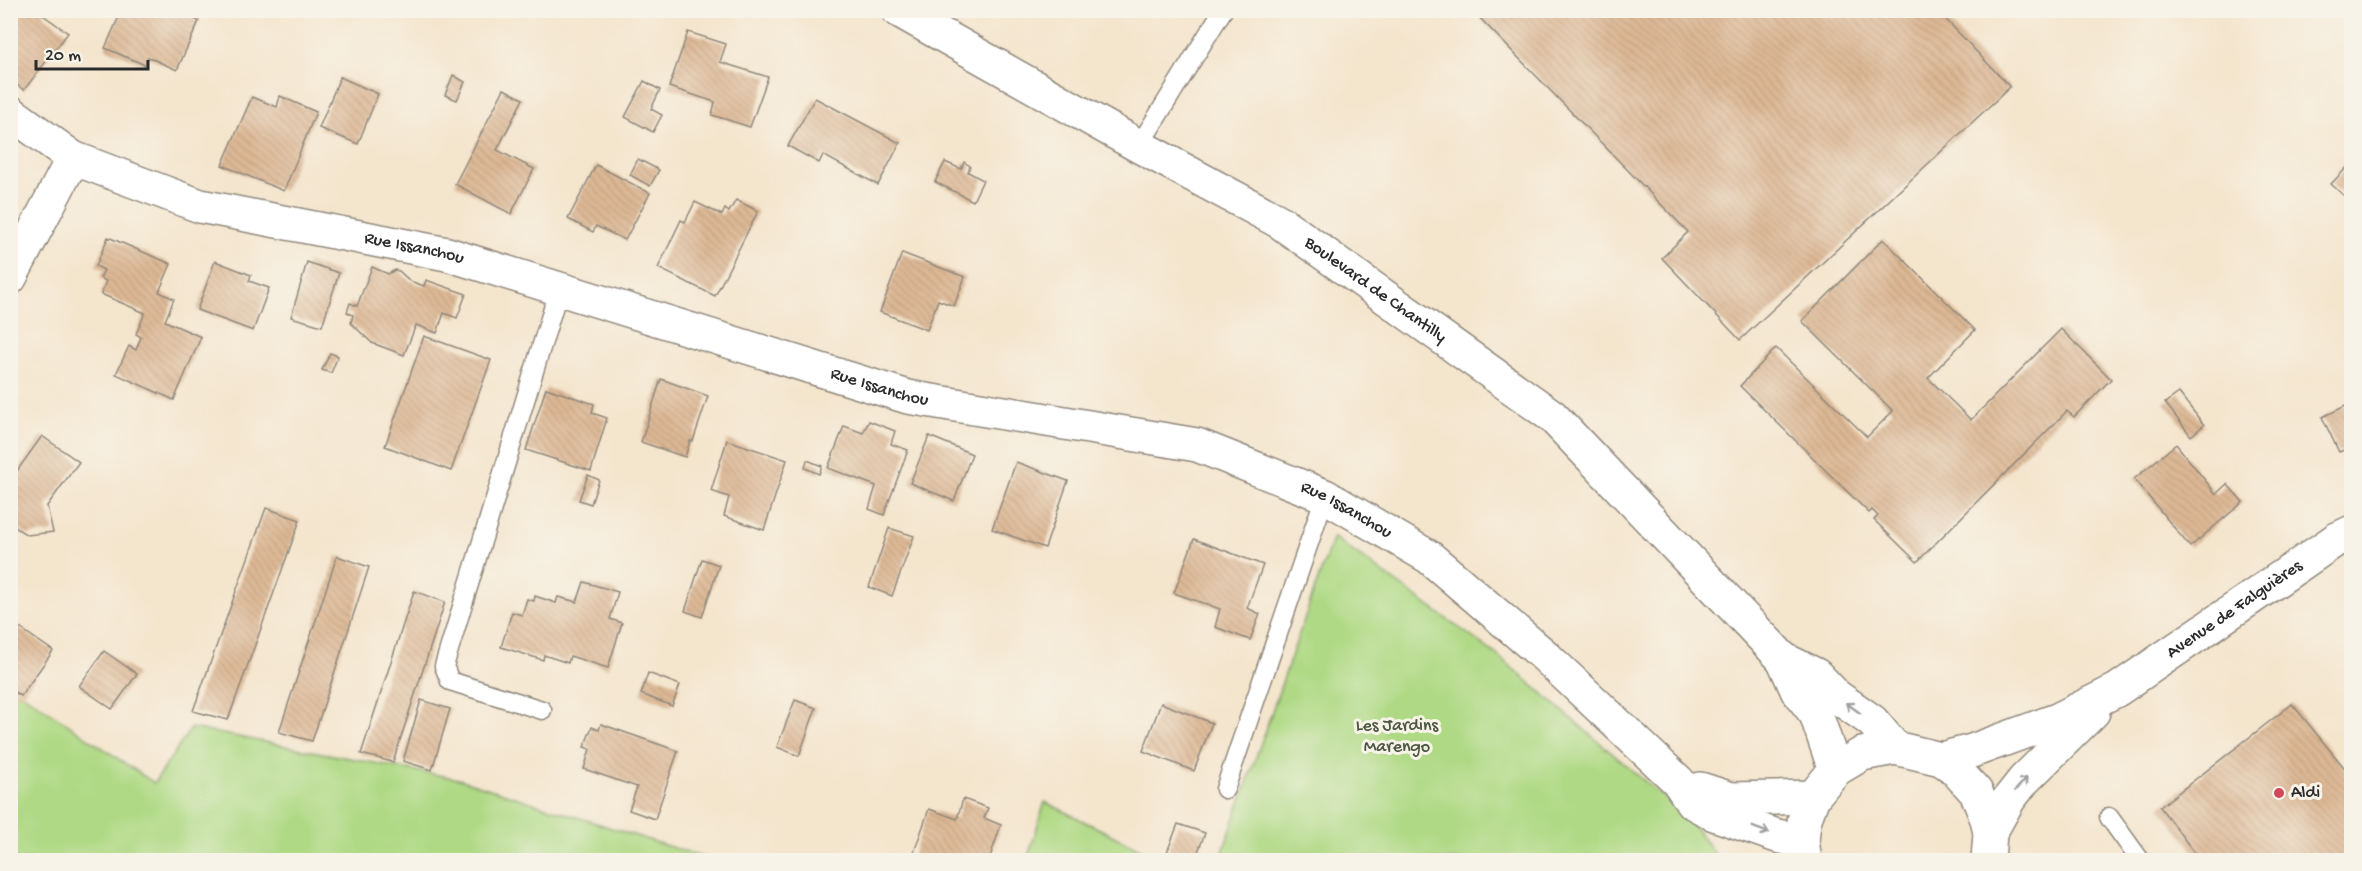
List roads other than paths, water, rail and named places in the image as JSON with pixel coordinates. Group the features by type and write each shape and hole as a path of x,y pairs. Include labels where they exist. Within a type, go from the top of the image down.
{"street":[{"name":"Boulevard de Chantilly","path":"898,10 1139,146 1280,222 1552,416 1783,659 1797,690 1816,714 1835,770"},
{"name":"Rue Issanchou","path":"10,112 74,158 200,206 447,254 908,397 1197,445 1325,496 1429,557 1545,656 1678,780"},
{"path":"10,278 74,158"},
{"name":"Avenue de Falguières","path":"1941,759 1972,751 2056,720 2117,690 2337,539 2352,532"},
{"name":"Boulevard de Chantilly","path":"1783,659 1816,675 1836,696 1872,722 1895,748"},
{"name":"Avenue de Falguières","path":"1989,847 2009,798 2024,780 2117,690"},
{"path":"1678,780 1692,802 1714,814 1777,836 1803,851 1804,820 1813,796 1835,770 1862,754 1895,748 1941,759 1953,767 1976,792 1987,819 1989,847"},
{"path":"1678,780 1731,799 1813,796"}],"lane":[{"path":"1139,146 1223,10"},
{"path":"542,710 450,681 444,666 559,289"},
{"path":"1225,789 1325,496"},
{"path":"2109,817 2140,861"}],"place":[{"name":"Aldi","path":"2279,793"}],"park label":[{"name":"Les Jardins Marengo","path":"1397,736"}]}
